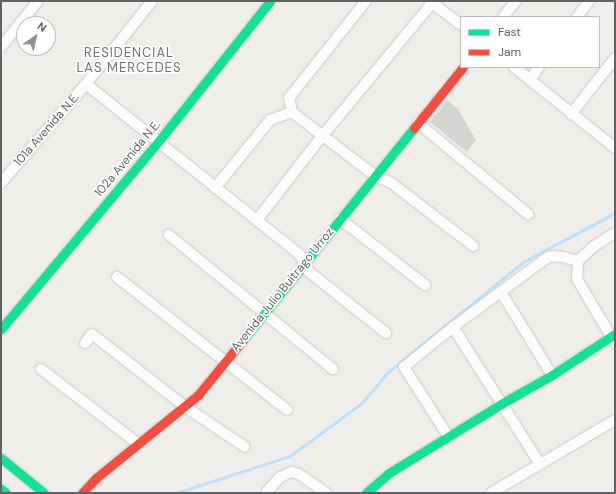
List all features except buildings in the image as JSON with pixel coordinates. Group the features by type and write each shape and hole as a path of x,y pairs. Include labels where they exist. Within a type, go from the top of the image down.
{"main road":[{"name":"102a Avenida N.E.","path":"2,326 158,142 270,1"},
{"name":"Avenida Julio Buitrago Urroz","path":"82,493 96,478 198,395 462,68"},
{"path":"366,493 389,473 448,436 614,338"},
{"path":"1,458 44,493"},
{"path":"33,484 48,493"},
{"path":"1,489 6,493"}],"street":[{"path":"1,47 38,1"},
{"name":"101a Avenida N.E.","path":"1,183 86,84 152,1"},
{"path":"366,1 289,98 292,112 375,176 390,182 473,246"},
{"path":"504,16 516,1"},
{"path":"578,16 589,1"},
{"path":"257,220 323,135 432,2 460,24"},
{"path":"571,114 615,58"},
{"path":"515,68 571,114 614,145"},
{"path":"530,80 538,68"},
{"path":"86,84 300,255 305,262 308,271 386,333"},
{"path":"215,188 270,120 292,112"},
{"path":"418,123 528,214"},
{"path":"340,219 425,285"},
{"path":"614,338 577,279 578,261 594,246 615,233"},
{"path":"169,236 333,369"},
{"path":"448,436 404,367 453,327 548,258 554,256 578,261"},
{"path":"117,276 287,410"},
{"path":"501,292 552,375"},
{"path":"453,327 540,464"},
{"path":"85,343 92,334 184,406 245,447"},
{"path":"41,370 138,444"},
{"path":"491,493 614,422"},
{"path":"266,493 280,477 292,472 299,474 326,493"}],"waterway":[{"path":"176,493 290,456 362,403 387,373 523,262 615,213"}],"traffic: fast":[{"path":"1,329 158,142 270,1"},
{"path":"242,341 414,128"},
{"path":"366,493 389,473 501,404 552,375 615,334"},
{"path":"1,458 44,493"},
{"path":"1,489 6,493"}],"traffic: jam":[{"path":"414,128 462,68"},
{"path":"82,493 96,478 198,395 242,341"}],"district":[{"name":"RESIDENCIAL LAS MERCEDES","path":"129,62"}]}
